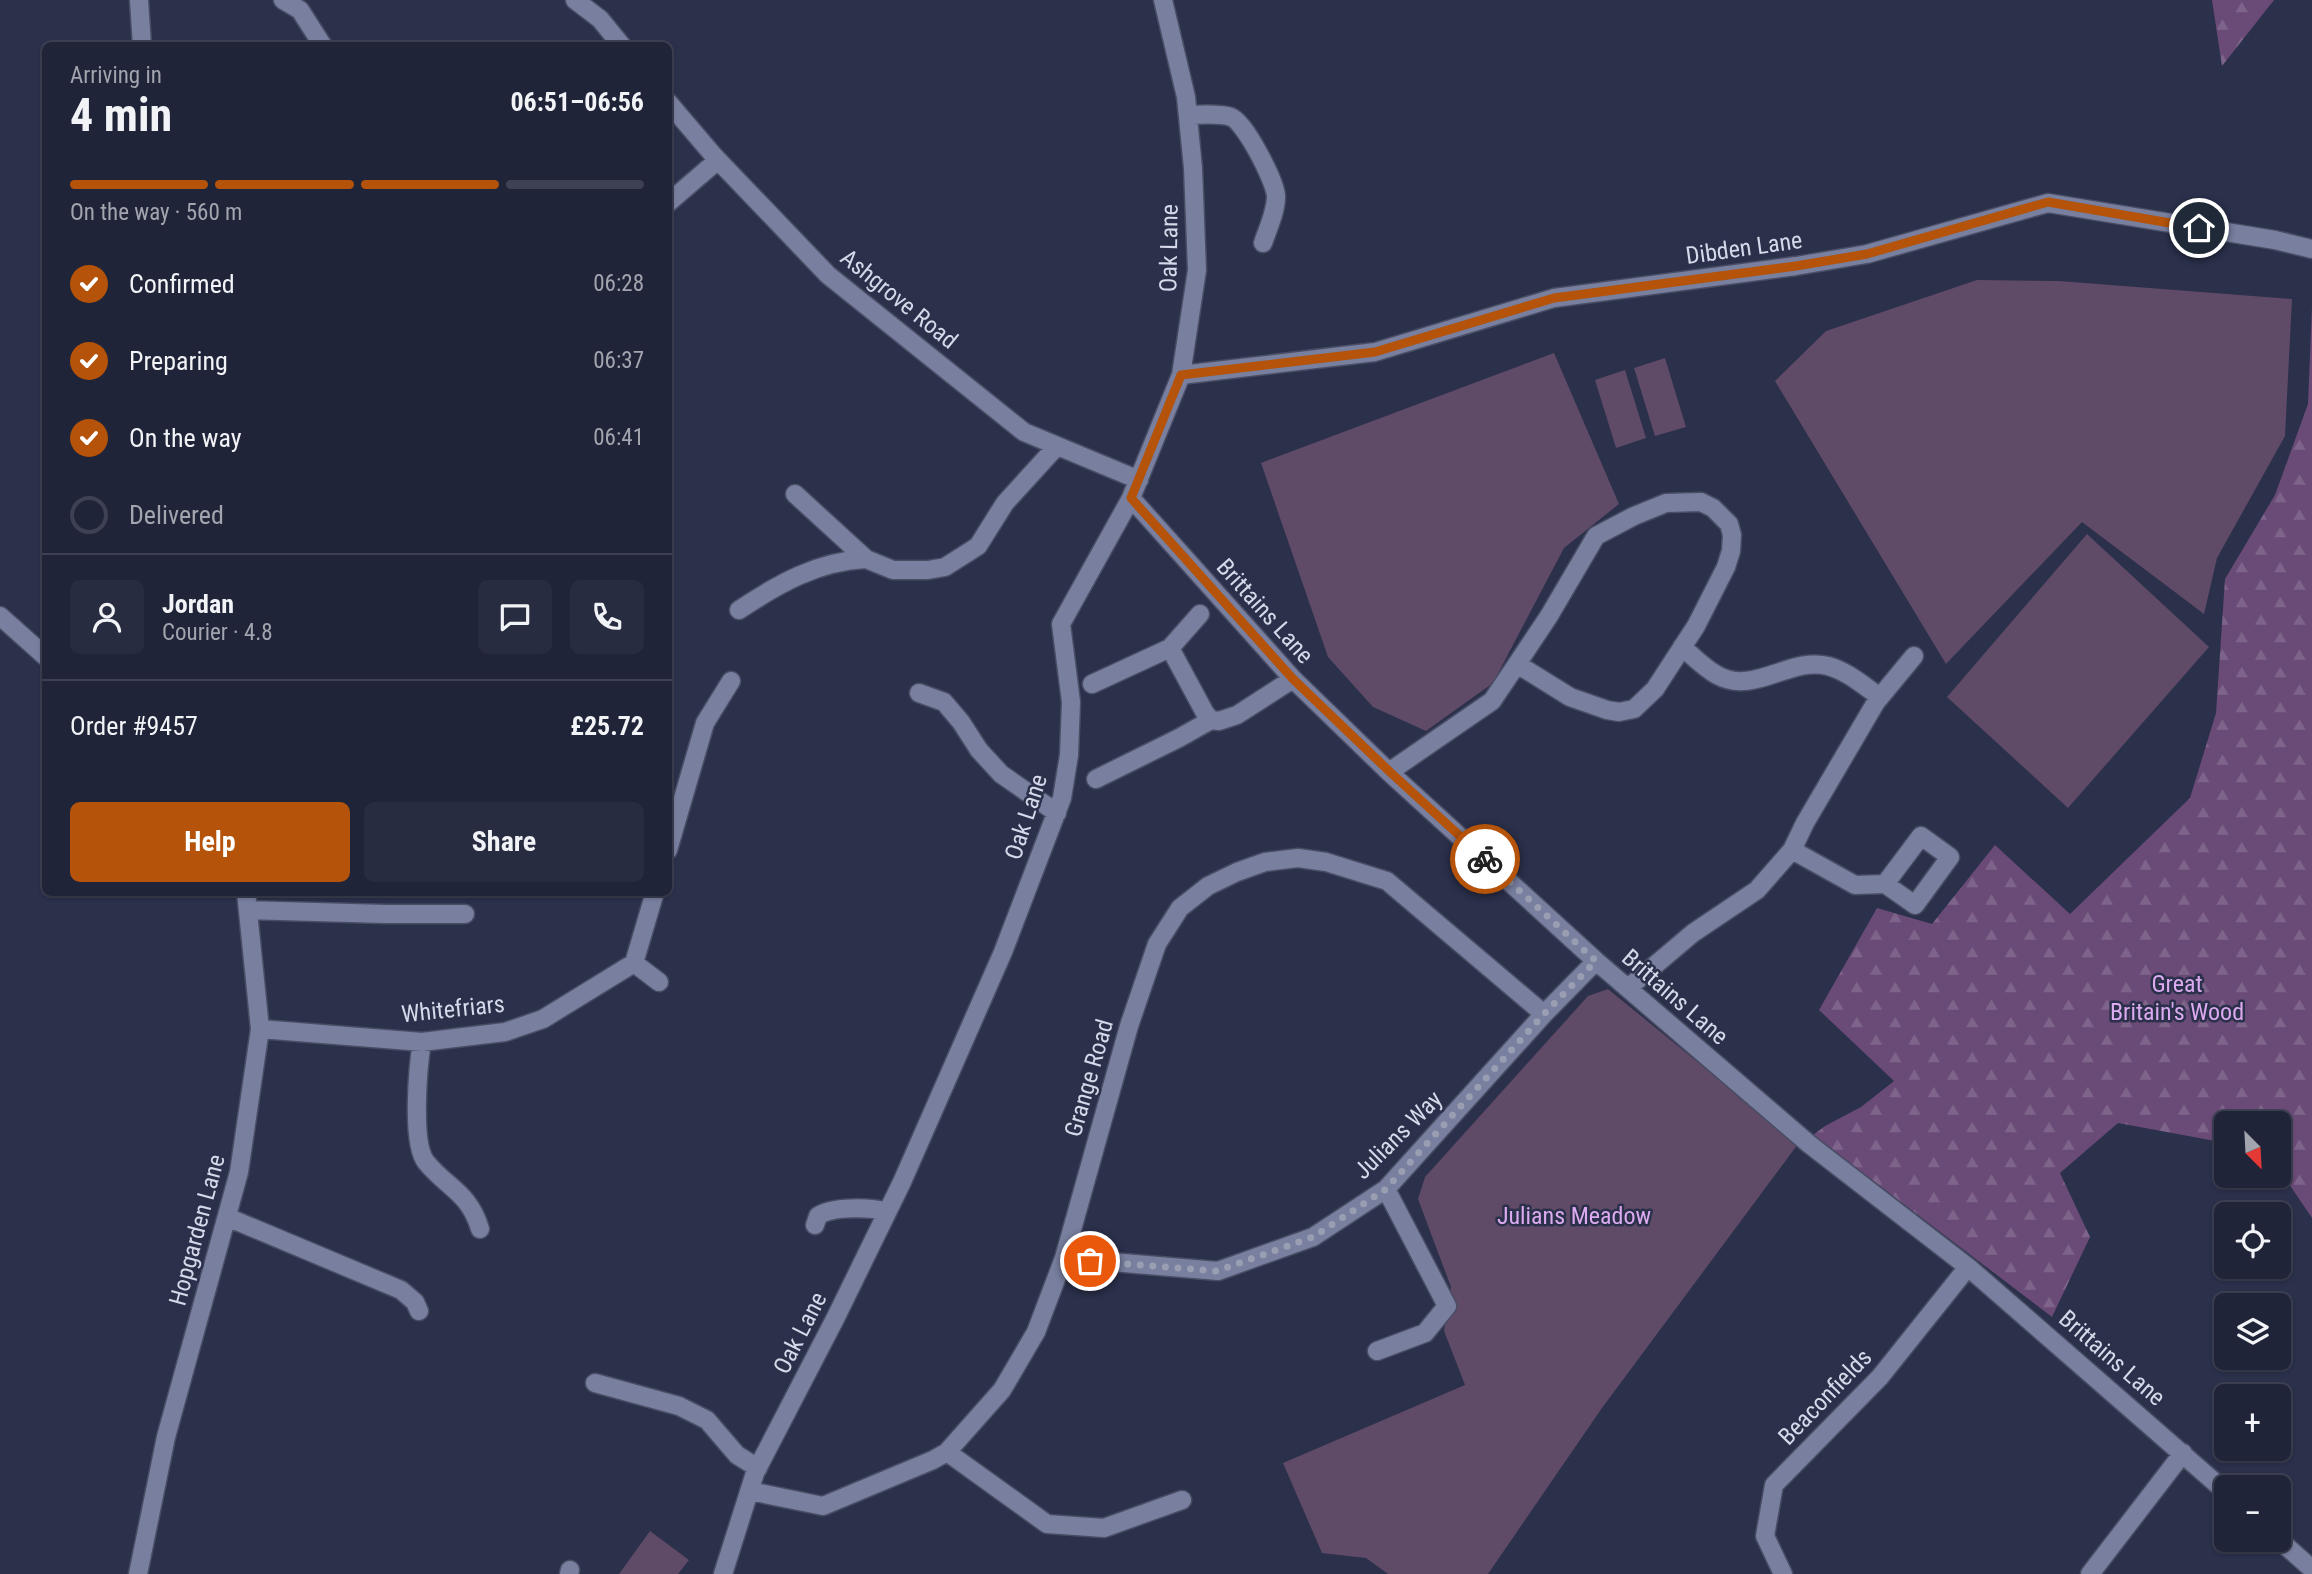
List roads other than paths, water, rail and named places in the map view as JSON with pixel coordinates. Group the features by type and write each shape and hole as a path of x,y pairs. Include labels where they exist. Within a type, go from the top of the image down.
{"street":[{"path":"139,0 142,42"},
{"path":"283,0 300,10 320,42"},
{"path":"575,0 600,19 619,42"},
{"name":"Oak Lane","path":"723,1574 758,1468 887,1212 1003,952 1062,798 1069,755 1070,702 1061,624 1131,498 1181,375 1197,270 1194,168 1186,97 1163,0"},
{"name":"Ashgrove Road","path":"672,107 718,160 828,275 1024,432 1139,480"},
{"path":"1188,115 1229,116 1245,131 1272,179 1276,193 1275,206 1263,243"},
{"path":"672,200 718,160"},
{"name":"Dibden Lane","path":"1181,375 1375,352 1554,298 1867,254 2048,202 2275,240 2312,249"},
{"path":"795,494 866,559 893,570 945,567 978,546 1005,503 1058,446"},
{"name":"Brittains Lane","path":"1131,498 1293,679 1596,961 1810,1144 1968,1267 2214,1481"},
{"path":"1390,772 1492,701 1517,664 1549,617 1596,536 1666,503 1701,502 1713,508 1729,524 1732,535 1731,551 1726,567 1696,625 1655,689 1634,709 1619,712 1570,697 1517,664"},
{"path":"738,610 773,588 812,569 849,560 866,559"},
{"path":"1092,684 1170,648 1200,614"},
{"path":"0,616 42,653"},
{"path":"1682,647 1717,675 1734,680 1766,678 1809,664 1826,665 1842,671 1880,697"},
{"path":"1170,648 1211,720"},
{"path":"1628,988 1693,933 1757,890 1792,850 1805,823 1880,697 1914,656"},
{"path":"1096,779 1211,720 1219,721 1237,715 1293,679"},
{"path":"672,836 705,723 731,681"},
{"path":"919,693 944,702 979,750 1001,774 1056,813"},
{"path":"1792,850 1855,885 1885,884"},
{"name":"Grange Road","path":"750,1491 823,1506 947,1452 1002,1390 1036,1332 1064,1258 1129,1026 1157,944 1180,908 1208,886 1265,862 1298,858 1326,862 1387,881 1544,1014"},
{"path":"654,896 634,963 659,982"},
{"path":"247,901 359,914 465,914"},
{"name":"Hopgarden Lane","path":"138,1574 166,1437 239,1172 260,1029 247,901"},
{"name":"Julians Way","path":"1064,1258 1217,1271 1313,1237 1386,1189 1544,1014 1596,961"},
{"name":"Whitefriars","path":"260,1029 422,1042 505,1031 543,1019 634,963"},
{"path":"422,1042 416,1075 421,1153 429,1166 466,1200 480,1229"},
{"path":"1377,1351 1425,1333 1447,1306 1386,1189"},
{"path":"816,1225 818,1216 828,1211 871,1209 887,1212"},
{"path":"227,1217 401,1290 415,1302 419,1311"},
{"name":"Beaconfields","path":"1783,1574 1765,1536 1774,1485 1880,1377 1968,1267"},
{"path":"595,1383 679,1406 707,1420 737,1455 758,1468"},
{"path":"947,1452 1047,1524 1104,1528 1182,1500"},
{"path":"2090,1574 2183,1453"},
{"path":"2291,1550 2312,1569"}],"park label":[{"name":"Great Britain's Wood","path":"2177,998"},
{"name":"Julians Meadow","path":"1574,1216"}]}
